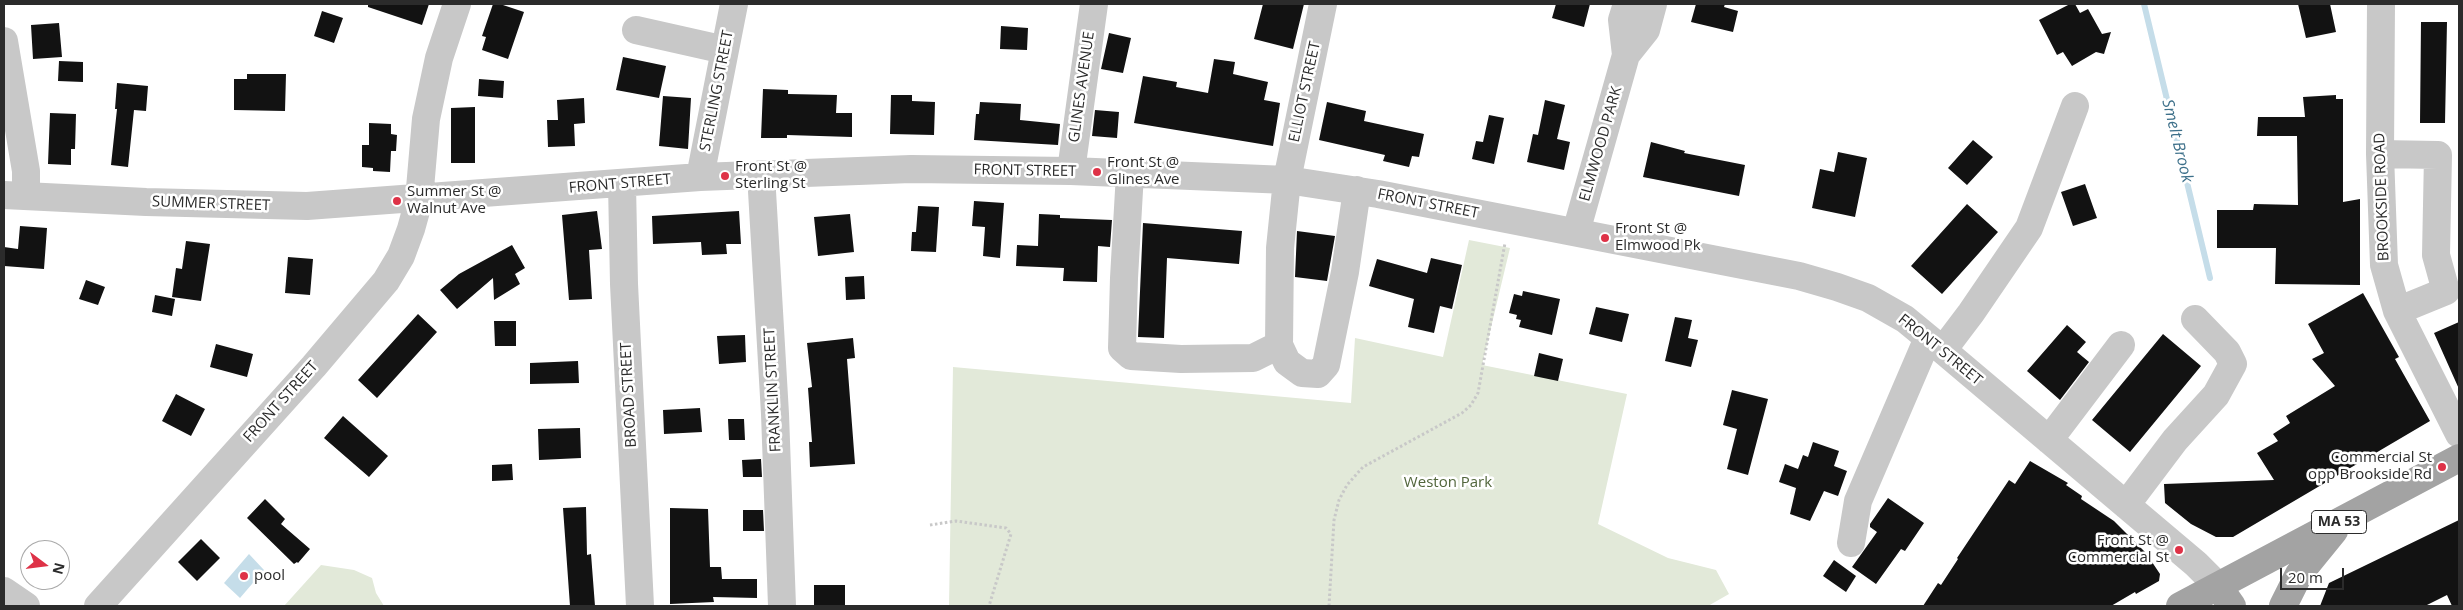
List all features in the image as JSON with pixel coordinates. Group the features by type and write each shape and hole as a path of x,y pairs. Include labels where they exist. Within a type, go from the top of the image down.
{"main road":[{"name":"MA 53","path":"2180,606 2225,596 2351,516 2459,458"},
{"path":"2283,606 2292,586 2309,560 2329,536 2351,516"}],"street":[{"path":"419,200 426,119 439,58 457,4"},
{"name":"STERLING STREET","path":"700,177 734,4"},
{"name":"GLINES AVENUE","path":"1071,171 1094,4"},
{"name":"ELLIOT STREET","path":"1279,345 1280,248 1287,180 1323,4"},
{"name":"ELMWOOD PARK","path":"1576,232 1626,55 1622,20 1627,4"},
{"name":"ELMWOOD PARK","path":"1626,55 1646,30 1653,4"},
{"name":"BROOKSIDE ROAD","path":"2381,4 2380,154 2382,248 2387,282 2397,311 2459,434"},
{"path":"636,30 725,50"},
{"path":"4,41 26,171 15,195"},
{"path":"1851,543 1858,501 1935,344 1971,313 2029,228 2075,106"},
{"path":"2380,154 2438,156 2436,255 2446,291 2397,311"},
{"name":"FRONT STREET","path":"98,606 314,366 386,281 401,256 419,200 700,177 911,170 1071,171 1287,180 1357,190 1576,232 1799,276 1838,287 1868,298 1906,319 2126,505 2225,596"},
{"path":"1130,173 1122,348 1131,356 1181,359 1253,358 1279,345 1287,362 1302,373 1318,374 1326,364 1345,272 1357,190"},
{"name":"FRANKLIN STREET","path":"761,174 775,414 782,606"},
{"name":"BROAD STREET","path":"622,184 624,284 640,606"},
{"name":"SUMMER STREET","path":"15,195 146,202 307,206 419,200"},
{"path":"2126,505 2175,440 2216,395 2233,364 2227,352 2195,319"},
{"path":"2049,440 2122,345"},
{"path":"4,591 26,606"}],"path":[{"path":"1329,606 1334,520 1339,500 1347,485 1363,467 1462,413 1471,405 1478,393 1509,219"},
{"path":"930,525 956,521 1006,528 1011,534 989,606"}],"green space":[{"name":"Weston Park","path":"1469,240 1510,248 1482,365 1627,394 1598,524 1668,558 1716,570 1729,594 1708,606 949,606 953,367 1351,403 1355,338 1443,357"},
{"path":"321,565 354,570 372,578 376,593 384,606 284,606"}],"water":[{"name":"pool","path":"249,554 264,570 240,598 224,583"}],"building":[{"path":"368,4 429,4 422,25 368,7"},
{"path":"493,4 500,4 524,12 508,59 482,50 486,37 482,36"},
{"path":"1263,4 1304,4 1293,49 1254,39"},
{"path":"1556,4 1590,4 1584,27 1552,18"},
{"path":"1696,4 1725,4 1724,7 1738,11 1733,32 1691,22"},
{"path":"2070,4 2075,4 2080,13 2088,9 2102,34 2111,32 2104,54 2096,52 2072,66 2063,52 2057,55 2039,20"},
{"path":"2298,4 2330,4 2336,32 2306,38"},
{"path":"322,11 343,18 334,43 314,36"},
{"path":"2421,22 2447,22 2445,123 2420,123"},
{"path":"59,23 62,57 33,59 31,25"},
{"path":"1001,26 1028,28 1027,50 1000,49"},
{"path":"1109,33 1131,38 1123,73 1101,69"},
{"path":"623,57 666,66 659,98 616,90"},
{"path":"1214,59 1235,62 1233,74 1268,82 1264,100 1280,103 1273,146 1134,123 1143,76 1177,82 1176,87 1208,93"},
{"path":"59,61 83,62 83,82 58,81"},
{"path":"247,74 286,74 285,111 234,110 234,79 247,79"},
{"path":"479,79 504,81 503,98 478,96"},
{"path":"117,83 148,86 146,111 134,110 128,167 111,165 117,109 115,109"},
{"path":"763,89 788,90 788,94 837,95 836,113 852,113 852,137 787,135 787,138 761,138"},
{"path":"891,95 912,95 912,101 935,102 934,135 890,134"},
{"path":"2336,95 2336,99 2343,99 2343,202 2360,199 2360,285 2275,284 2276,248 2217,248 2217,210 2253,210 2254,204 2298,205 2297,136 2257,136 2258,117 2305,117 2303,97"},
{"path":"663,96 691,98 688,149 659,146"},
{"path":"584,98 585,123 574,124 575,146 548,147 547,120 558,120 557,100"},
{"path":"1545,100 1565,105 1557,139 1570,142 1564,170 1527,162 1533,134 1538,135"},
{"path":"980,102 1021,104 1020,120 1060,124 1058,145 974,140 976,114 979,114"},
{"path":"1327,102 1366,111 1364,121 1424,134 1419,157 1412,156 1409,167 1383,161 1385,155 1319,140"},
{"path":"475,107 475,163 451,163 451,108"},
{"path":"1095,110 1119,112 1117,138 1092,136"},
{"path":"50,113 76,114 75,149 71,149 71,165 48,164"},
{"path":"1489,115 1504,118 1494,164 1472,159 1476,141 1483,142"},
{"path":"369,123 391,124 391,134 397,135 396,151 391,151 390,172 373,171 373,168 362,167 362,145 369,145"},
{"path":"1973,140 1993,157 1967,185 1948,168"},
{"path":"1651,142 1685,151 1684,153 1745,165 1739,196 1643,177"},
{"path":"1838,152 1867,158 1855,217 1812,208 1820,169 1834,172"},
{"path":"2085,184 2097,218 2073,226 2061,192"},
{"path":"974,201 1004,203 1000,258 983,256 985,227 972,226"},
{"path":"1967,204 1998,232 1942,294 1911,266"},
{"path":"918,206 939,207 936,252 911,251 912,232 916,232"},
{"path":"597,211 602,249 589,250 592,299 569,300 562,215"},
{"path":"739,211 741,244 726,244 727,254 702,255 701,242 653,244 652,216"},
{"path":"850,214 854,252 818,256 814,217"},
{"path":"1039,214 1060,215 1060,218 1112,220 1110,247 1098,246 1097,282 1063,281 1064,268 1016,266 1017,245 1038,246"},
{"path":"1143,223 1242,231 1239,264 1167,258 1164,338 1138,337"},
{"path":"20,226 47,228 44,269 4,266 4,247 18,249"},
{"path":"1297,231 1335,236 1327,281 1295,277"},
{"path":"186,241 210,244 201,301 172,297 176,268 182,269"},
{"path":"512,245 525,268 515,274 520,284 494,300 493,278 457,309 440,290 459,274"},
{"path":"288,257 313,259 310,295 285,293"},
{"path":"1431,258 1462,265 1452,309 1440,306 1434,333 1408,327 1414,299 1369,286 1377,259 1427,273"},
{"path":"864,276 865,299 846,300 845,277"},
{"path":"86,280 105,287 98,305 79,299"},
{"path":"1523,291 1560,299 1552,335 1519,327 1521,320 1516,319 1517,315 1509,313 1514,294 1522,296"},
{"path":"2363,293 2399,357 2395,359 2430,421 2233,537 2216,537 2191,524 2165,503 2164,484 2274,480 2257,453 2278,441 2273,434 2290,423 2286,416 2335,386 2312,359 2324,353 2308,324"},
{"path":"155,295 175,299 172,316 152,312"},
{"path":"1596,307 1629,314 1622,342 1589,334"},
{"path":"418,314 437,332 377,398 358,380"},
{"path":"1675,317 1692,320 1688,338 1698,340 1691,367 1665,361"},
{"path":"494,321 516,321 516,346 495,346"},
{"path":"2459,322 2459,389 2434,333"},
{"path":"2067,325 2086,342 2077,352 2089,362 2060,400 2027,371"},
{"path":"2163,334 2201,366 2130,452 2092,420"},
{"path":"745,335 746,362 719,364 717,336"},
{"path":"853,338 855,358 847,359 855,464 810,467 809,442 812,442 808,388 812,387 807,343"},
{"path":"216,344 253,354 247,377 210,367"},
{"path":"1539,353 1563,359 1558,381 1534,376"},
{"path":"578,361 579,383 530,384 530,363"},
{"path":"1732,390 1768,399 1748,475 1727,469 1737,429 1723,425"},
{"path":"176,394 205,409 191,436 162,421"},
{"path":"700,408 702,432 664,434 663,410"},
{"path":"343,416 388,456 369,477 324,438"},
{"path":"728,419 744,419 745,440 729,440"},
{"path":"580,428 581,458 539,460 538,429"},
{"path":"1813,442 1839,451 1834,466 1847,471 1838,496 1824,491 1810,521 1790,514 1796,488 1779,482 1785,464 1798,469 1803,455 1808,457"},
{"path":"761,459 762,477 743,477 742,460"},
{"path":"2030,461 2068,483 2066,485 2082,496 2081,499 2114,521 2146,553 2160,574 2159,581 2111,606 1923,606 1938,583 1941,585 2009,480 2015,484"},
{"path":"512,464 513,480 492,481 492,465"},
{"path":"1888,498 1924,523 1905,551 1901,549 1876,584 1852,567 1877,532 1870,527 1870,524"},
{"path":"265,499 285,519 281,524 310,549 298,563 294,564 247,518"},
{"path":"586,507 587,555 591,554 595,606 570,606 563,508"},
{"path":"670,508 708,509 710,567 721,567 722,579 757,579 757,598 713,597 714,602 670,604"},
{"path":"743,510 763,510 764,531 743,531"},
{"path":"2459,520 2459,606 2452,606 2447,595 2425,606 2320,606 2329,583"},
{"path":"201,539 220,558 197,581 178,562"},
{"path":"1834,560 1856,576 1846,592 1823,576"},
{"path":"814,585 845,585 845,606 814,606"}],"waterway":[{"name":"Smelt Brook","path":"2144,4 2210,278"}],"place":[{"name":"Front St @ Glines Ave","path":"1097,172"},
{"name":"Front St @ Sterling St","path":"725,176"},
{"name":"Summer St @ Walnut Ave","path":"397,201"},
{"name":"Front St @ Elmwood Pk","path":"1605,238"},
{"name":"Commercial St opp Brookside Rd","path":"2442,467"},
{"name":"Front St @ Commercial St","path":"2179,550"},
{"name":"pool","path":"244,576"}]}
